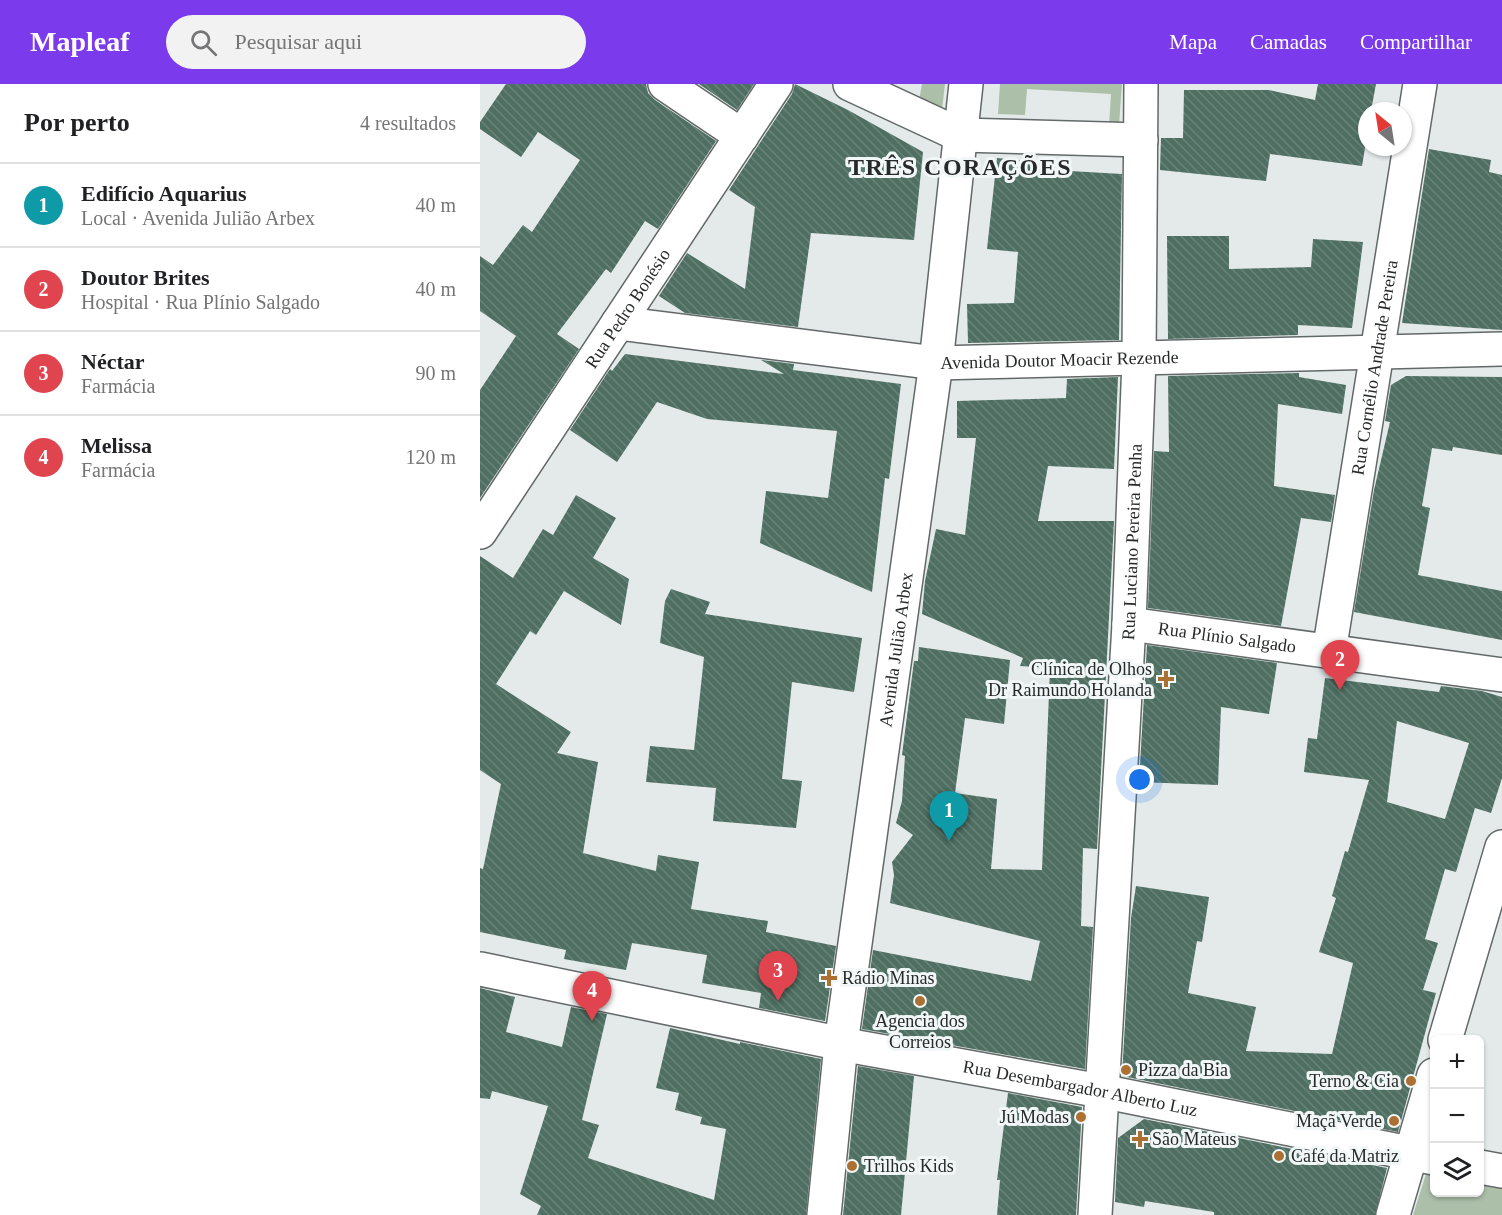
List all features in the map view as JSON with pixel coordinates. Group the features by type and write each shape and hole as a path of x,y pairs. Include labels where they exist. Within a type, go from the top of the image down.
{"street":[{"path":"665,84 742,136"},
{"name":"Rua Pedro Bonésio","path":"480,532 776,84"},
{"path":"850,84 960,135 1141,140"},
{"name":"Avenida Julião Arbex","path":"824,1215 841,1044 936,363 966,84"},
{"name":"Rua Luciano Pereira Penha","path":"1095,1215 1129,624 1139,359 1141,84"},
{"name":"Rua Cornélio Andrade Pereira","path":"1329,652 1420,84"},
{"name":"Avenida Doutor Moacir Rezende","path":"618,324 936,363 1502,350"},
{"name":"Rua Plínio Salgado","path":"1129,624 1502,675"},
{"path":"1446,1035 1502,847"},
{"name":"Rua Desembargador Alberto Luz","path":"480,969 841,1044 1101,1091 1423,1156"},
{"path":"1393,1215 1423,1156 1432,1089"},
{"path":"1484,1168 1502,1171"}],"green space":[{"path":"922,84 945,84 942,110 919,101"},
{"path":"1000,84 1122,84 1119,125 1109,125 1111,94 1027,89 1025,115 998,114"},
{"path":"1426,1174 1430,1175 1430,1197 1484,1197 1484,1186 1502,1189 1502,1215 1413,1215"}],"building":[{"path":"506,84 646,84 648,93 655,100 716,141 658,229 645,221 611,273 606,269 557,334 579,349 480,498 480,390 516,336 480,311 480,256 493,265 523,225 532,232 580,160 538,132 521,157 480,129 480,122"},
{"path":"699,84 754,84 737,110"},
{"path":"795,84 848,110 923,152 914,240 811,233 798,327 685,313 659,296 687,253 745,289 755,207 729,190 792,94"},
{"path":"1318,84 1376,84 1373,102 1358,102 1358,156 1364,156 1362,166 1270,154 1266,181 1160,170 1161,138 1183,138 1184,90 1269,90 1315,100"},
{"path":"1429,149 1491,160 1489,172 1502,175 1502,330 1402,323"},
{"path":"997,158 1052,164 1052,170 1122,174 1119,340 968,343 967,304 1014,303 1018,252 987,249"},
{"path":"1167,236 1229,236 1229,269 1311,267 1313,239 1363,242 1352,328 1298,325 1298,335 1168,339"},
{"path":"625,354 784,374 761,360 794,364 793,370 901,384 889,479 885,478 872,592 760,543 766,491 828,498 837,431 707,419 657,402 617,462 570,430 610,369 612,371"},
{"path":"1299,373 1299,377 1346,385 1342,414 1278,404 1274,486 1335,495 1331,522 1301,518 1281,626 1148,608 1154,451 1169,452 1168,376"},
{"path":"1406,376 1502,377 1502,455 1453,447 1452,451 1432,448 1422,506 1430,508 1418,575 1502,591 1502,640 1354,612 1374,490 1390,422 1385,421 1391,385"},
{"path":"1118,377 1114,469 1048,466 1038,521 1114,521 1097,849 1083,848 1081,926 1093,927 1085,1069 862,1029 873,950 1031,981 1040,941 890,903 894,875 892,862 913,835 896,823 902,801 905,756 902,755 914,661 918,661 919,647 1010,660 1004,724 965,718 955,793 997,799 991,869 1042,870 1050,668 1020,666 1023,658 922,614 925,581 936,529 965,535 976,438 957,438 957,401 1066,398 1067,379"},
{"path":"576,495 616,518 593,558 629,579 621,625 564,591 536,635 530,631 496,684 571,732 557,753 598,762 583,853 656,871 658,855 699,862 691,909 768,921 766,932 836,946 825,1021 759,1008 761,993 702,983 707,955 632,943 626,970 564,959 566,950 480,932 480,868 483,869 501,784 480,770 480,556 513,578 543,529 553,535"},
{"path":"671,589 710,602 705,614 862,638 854,692 792,682 782,779 802,781 796,828 713,821 716,788 646,782 650,746 694,750 704,657 660,643 665,601"},
{"path":"1147,645 1277,663 1269,714 1221,707 1218,785 1139,782"},
{"path":"1325,678 1439,692 1441,686 1482,691 1502,697 1502,778 1491,813 1475,808 1456,872 1445,869 1425,939 1438,943 1423,990 1436,993 1398,1132 1122,1076 1131,918 1136,886 1209,897 1202,942 1197,941 1188,993 1256,1007 1246,1051 1332,1054 1353,963 1319,952 1336,898 1332,896 1345,851 1348,852 1369,780 1304,772 1308,738 1317,739","holes":["1397,721 1469,743 1445,819 1387,802"]},
{"path":"480,988 515,997 506,1032 562,1047 571,1007 607,1014 582,1120 599,1125 588,1158 714,1200 726,1129 700,1124 702,1117 675,1110 679,1093 656,1088 670,1028 821,1059 806,1215 537,1215 541,1206 520,1194 548,1106 492,1091 490,1099 480,1098"},
{"path":"858,1066 914,1076 901,1215 843,1215"},
{"path":"1008,1093 1082,1107 1076,1215 997,1215 1000,1180 997,1180"},
{"path":"1144,1119 1387,1168 1375,1215 1214,1215 1214,1212 1145,1201 1144,1207 1115,1202 1118,1138"}],"place":[{"name":"Clínica de Olhos Dr Raimundo Holanda","path":"1166,679"},
{"name":"Doutor Brites","path":"1340,690"},
{"name":"Edifício Aquarius","path":"949,841"},
{"name":"Rádio Minas","path":"829,978"},
{"name":"Néctar","path":"778,1001"},
{"name":"Agencia dos Correios","path":"920,1001"},
{"name":"Melissa","path":"592,1021"},
{"name":"Pizza da Bia","path":"1126,1070"},
{"name":"Terno & Cia","path":"1411,1081"},
{"name":"Jú Modas","path":"1081,1117"},
{"name":"Maçã Verde","path":"1394,1121"},
{"name":"São Mateus","path":"1140,1139"},
{"name":"Café da Matriz","path":"1279,1156"},
{"name":"Trilhos Kids","path":"852,1166"}],"district":[{"name":"TRÊS CORAÇÕES","path":"960,167"}]}
